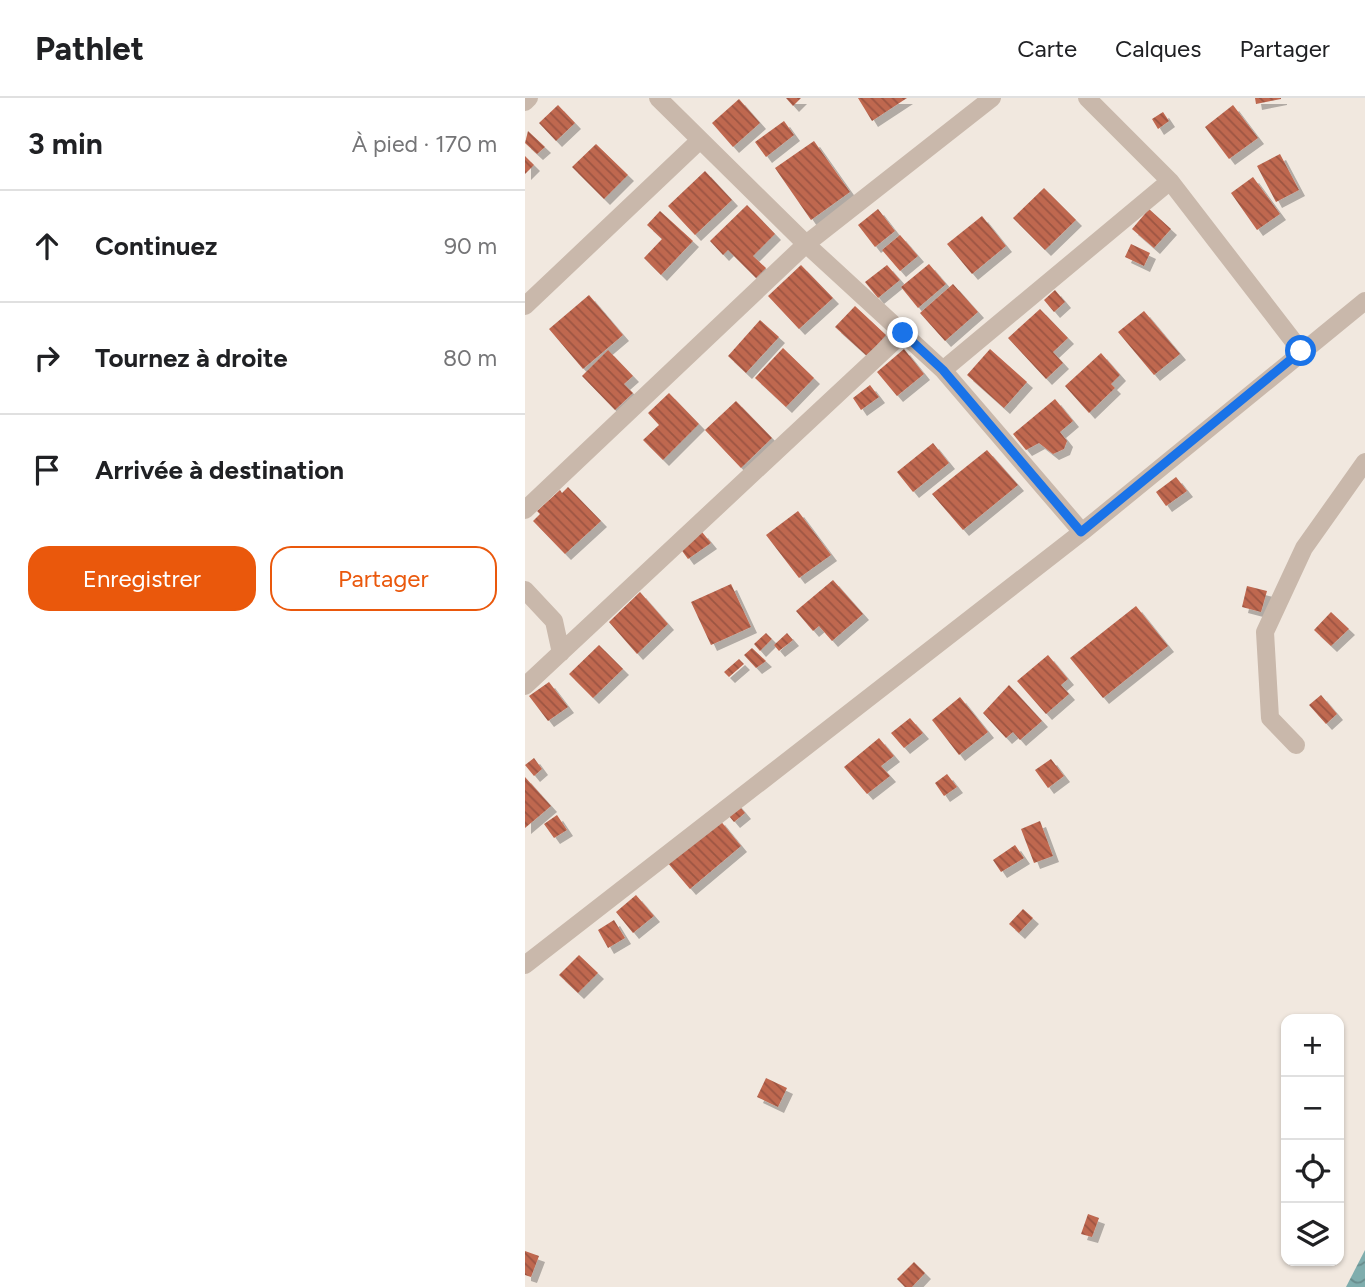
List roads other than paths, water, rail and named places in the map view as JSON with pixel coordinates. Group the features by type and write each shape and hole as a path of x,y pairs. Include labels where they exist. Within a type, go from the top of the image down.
{"street":[{"path":"525,102 529,98"},
{"path":"657,98 806,244 943,370 1081,532"},
{"path":"525,510 806,244 992,98"},
{"path":"1087,98 1170,181 1301,351"},
{"path":"525,306 699,141"},
{"path":"943,370 1170,181"},
{"path":"525,965 1081,532 1365,301"},
{"path":"525,687 903,333"},
{"path":"1296,745 1270,718 1265,632 1304,548 1365,463"},
{"path":"525,590 554,621 561,653"}],"water":[{"path":"1365,1250 1365,1287 1346,1287"}]}
